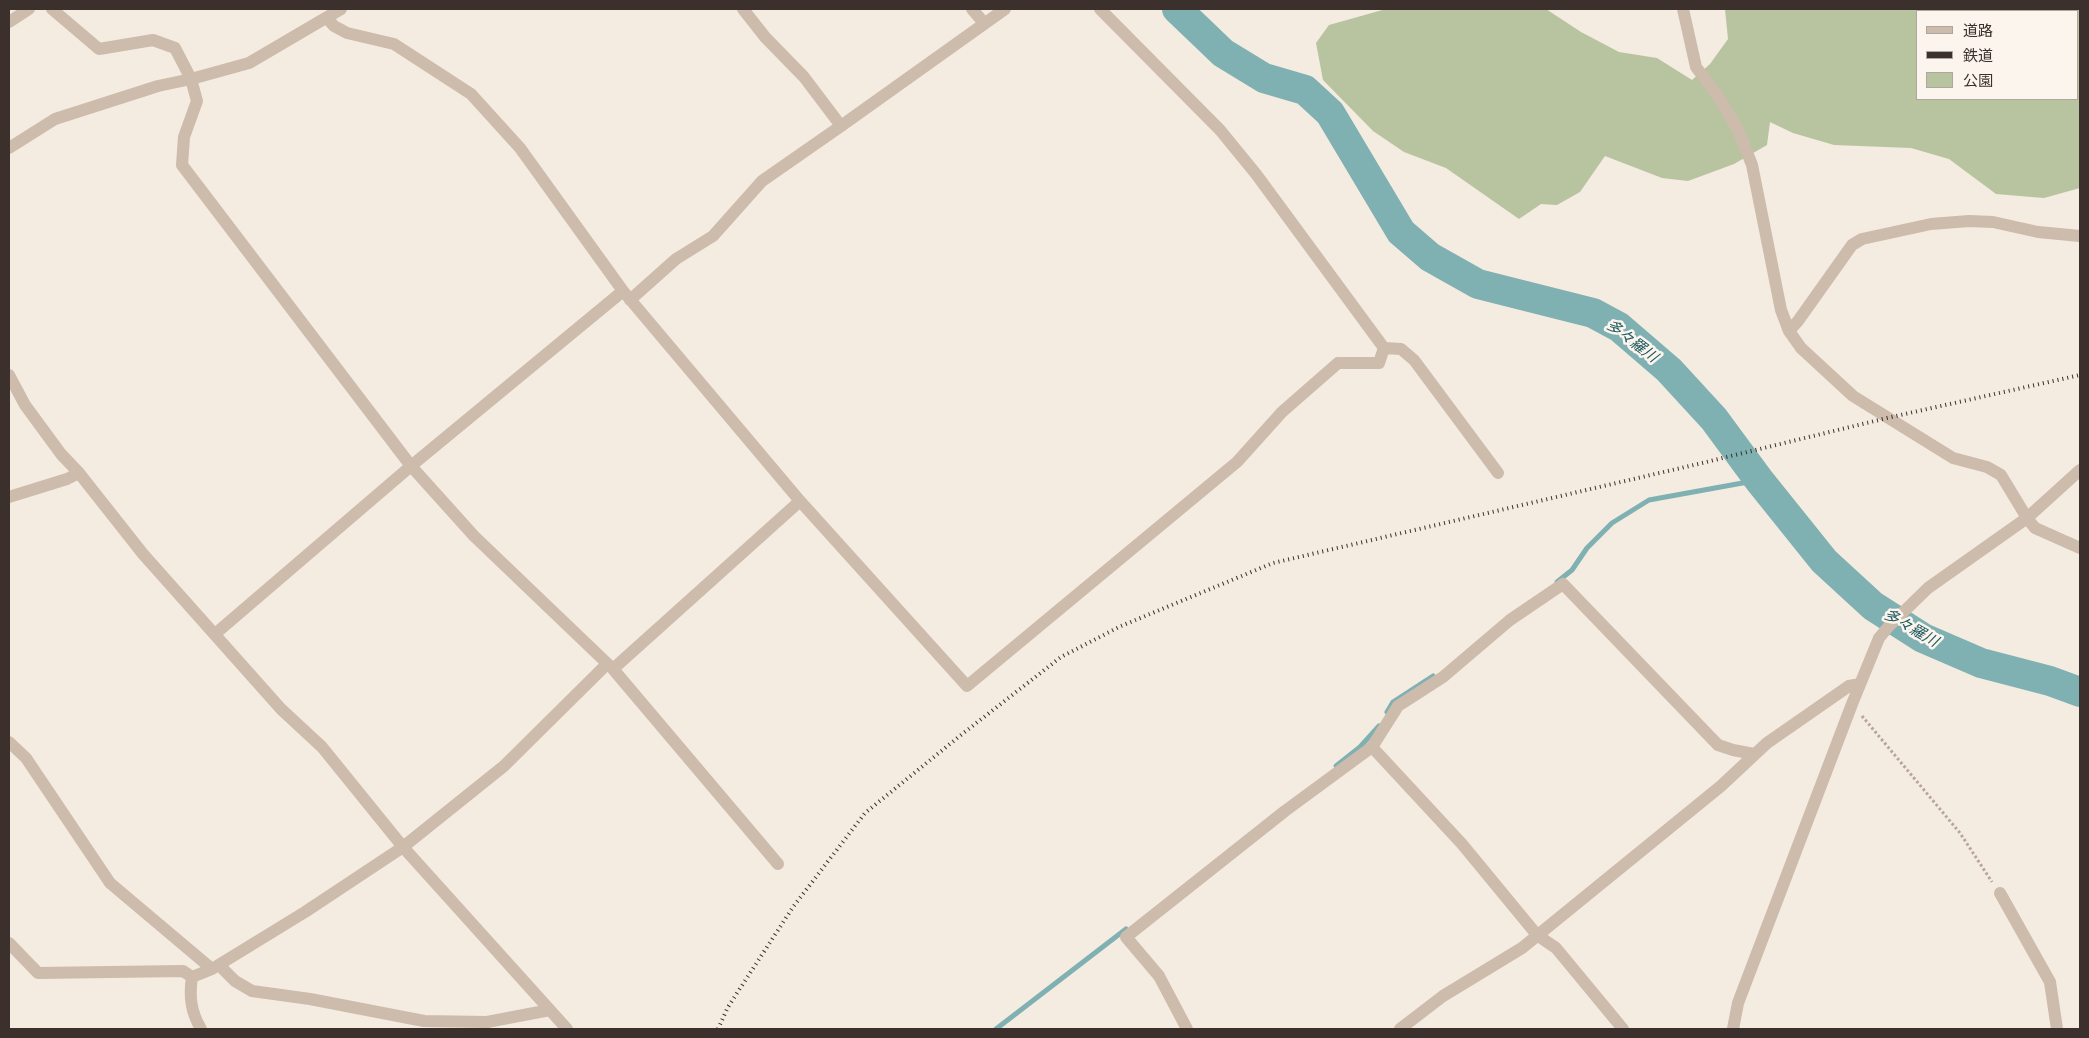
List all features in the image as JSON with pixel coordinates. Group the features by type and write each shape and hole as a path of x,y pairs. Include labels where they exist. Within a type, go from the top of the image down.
{"street":[{"path":"9,22 29,9"},
{"path":"52,9 99,49 153,40 175,48 191,80 197,101 184,137 182,165 410,466 474,536 610,666 778,864"},
{"path":"9,148 55,119 158,86 191,80 249,63 341,9"},
{"path":"743,9 764,37 804,77 841,126"},
{"path":"972,9 984,23"},
{"path":"215,634 410,466 626,295 676,259 713,236 762,181 1005,9"},
{"path":"1100,9 1220,130 1256,174 1384,348"},
{"path":"1683,9 1696,67 1720,100 1738,132 1752,165 1782,310 1789,331 1801,348 1853,396 1953,458 1987,467 2001,476 2026,518 2035,528 2080,548"},
{"path":"327,18 334,26 347,33 394,44 471,94 520,148 626,295 800,501 967,686 1237,462 1282,412 1338,363 1379,363 1384,348"},
{"path":"1789,331 1852,245 1862,239 1932,224 1969,221 1993,222 2038,232 2080,236"},
{"path":"1384,348 1401,349 1414,360 1498,473"},
{"path":"9,375 25,405 61,454 79,473 143,554 281,709 322,747 403,847 567,1029"},
{"path":"1733,1029 1738,1003 1879,638 1928,588 2026,518 2080,470"},
{"path":"9,497 68,479 79,473"},
{"path":"192,977 215,967 305,912 403,847 504,766 610,666 800,501"},
{"path":"1187,1029 1159,976 1126,937 1285,811 1372,747 1398,706 1443,676 1510,620 1563,584 1718,745 1754,754"},
{"path":"1400,1029 1443,996 1522,948 1721,786 1767,743 1849,686 1860,684"},
{"path":"9,742 26,758 110,883 215,967 252,991 424,1021 486,1022 550,1010"},
{"path":"1372,747 1462,844 1537,935 1556,948 1623,1029"},
{"path":"2000,893 2050,982 2057,1029"},
{"path":"9,943 38,973 182,971 192,977"},
{"path":"192,977 189,996 194,1018 201,1029"}],"path":[{"path":"1852,704 1960,833 2000,893"}],"green space":[{"path":"1386,9 1546,9 1581,32 1619,52 1657,58 1692,80 1710,64 1728,39 1725,9 2080,9 2080,188 2044,198 1996,194 1949,159 1911,148 1834,145 1793,133 1770,122 1767,145 1734,164 1688,181 1662,178 1605,156 1580,192 1557,205 1541,204 1519,219 1446,168 1404,152 1373,131 1323,80 1316,43 1329,25"}],"waterway":[{"name":"多々羅川","path":"1177,9 1223,53 1264,78 1305,90 1330,113 1401,232 1430,257 1478,284 1593,313 1619,327 1669,370 1714,419 1759,480 1824,561 1873,606 1923,638 1981,663 2050,681 2080,692"},
{"path":"1557,582 1572,570 1587,548 1612,523 1649,500 1759,480"},
{"path":"1387,712 1393,702 1433,676"},
{"path":"1336,766 1360,747 1379,726"},
{"path":"996,1029 1126,929"}],"railway":[{"path":"718,1029 728,1007 793,907 865,813 1061,657 1121,626 1273,563 1887,418 2080,375"}]}
